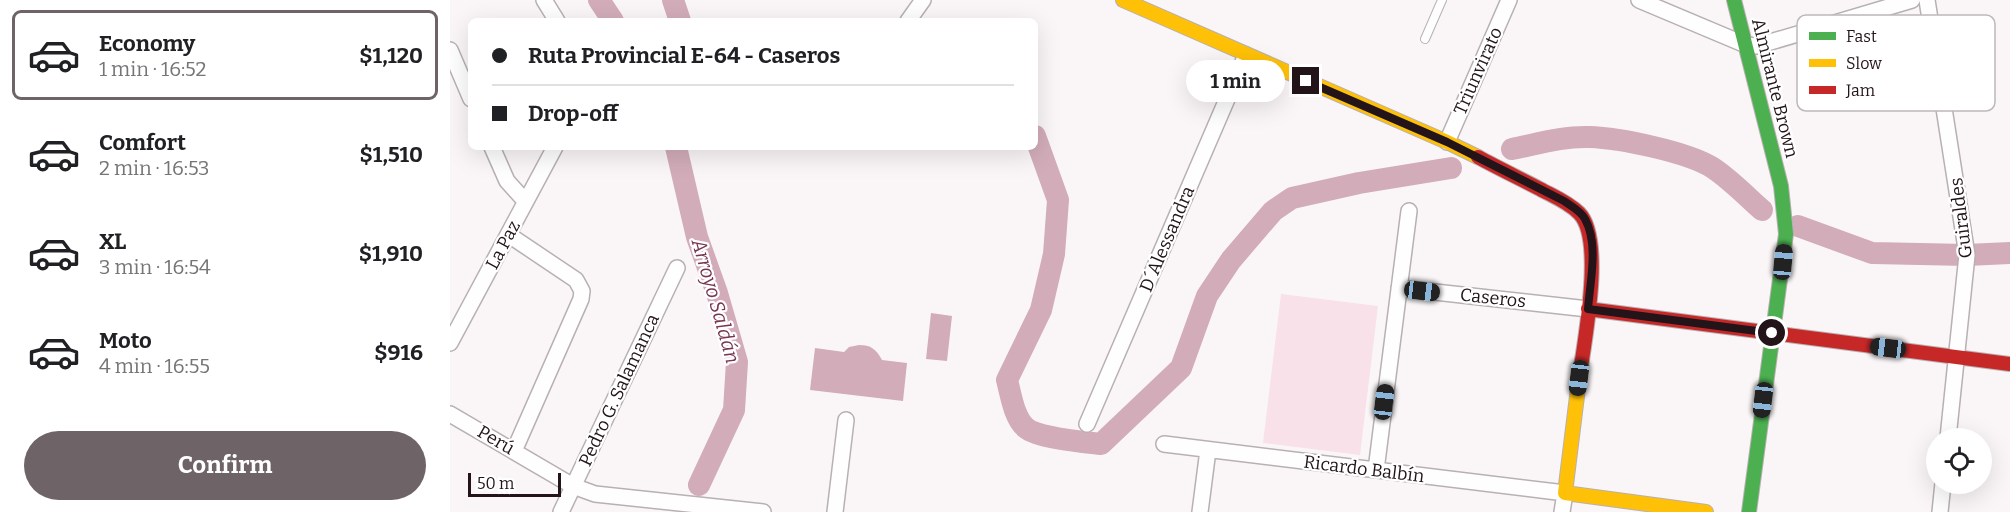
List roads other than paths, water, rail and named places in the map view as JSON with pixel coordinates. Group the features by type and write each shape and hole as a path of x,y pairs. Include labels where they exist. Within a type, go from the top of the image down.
{"main road":[{"path":"1123,0 1447,142 1564,201 1585,218 1592,248 1588,309 1565,493 1656,509 1706,512"},
{"name":"Almirante Brown","path":"1734,0 1780,186 1786,234 1749,512"},
{"path":"1588,309 2010,364"}],"street":[{"path":"544,0 555,18"},
{"path":"910,18 923,0"},
{"name":"Triunvirato","path":"1447,142 1509,0"},
{"path":"1638,0 1746,45 1767,44 1797,35"},
{"path":"1863,15 1912,0"},
{"name":"Guiraldes","path":"1927,0 1929,15"},
{"path":"450,50 468,92"},
{"name":"D´Alessandra","path":"1088,424 1246,55"},
{"name":"Guiraldes","path":"1945,111 1966,238 1966,280 1949,428"},
{"path":"493,150 507,181 525,201"},
{"name":"La Paz","path":"450,343 553,150"},
{"path":"1376,470 1409,211"},
{"path":"509,235 576,280 582,291 581,299 514,451"},
{"name":"Pedro G. Salamanca","path":"561,512 677,268"},
{"name":"Caseros","path":"1399,288 1588,309"},
{"name":"Perú","path":"450,414 573,486 595,494 763,512"},
{"path":"835,512 846,420"},
{"name":"Ricardo Balbín","path":"1164,444 1565,493"},
{"path":"1200,512 1208,450"},
{"path":"1562,512 1565,493"},
{"path":"1940,512 1942,494"}],"lane":[{"path":"1425,39 1442,0"}],"waterway":[{"name":"Arroyo Saldán","path":"599,0 611,18"},
{"path":"673,0 679,18"},
{"path":"1512,149 1580,137 1618,140 1653,147 1702,162 1713,168 1762,210"},
{"path":"1038,144 1058,200 1054,254 1041,310 1007,380 1016,412 1026,428 1051,437 1101,444 1181,368 1207,296 1231,260 1273,211 1292,198 1359,183 1451,168"},
{"name":"Arroyo Saldán","path":"677,150 697,237 717,293 737,362 734,410 699,485"},
{"path":"1798,226 1872,253 1967,255 2010,253"}]}
